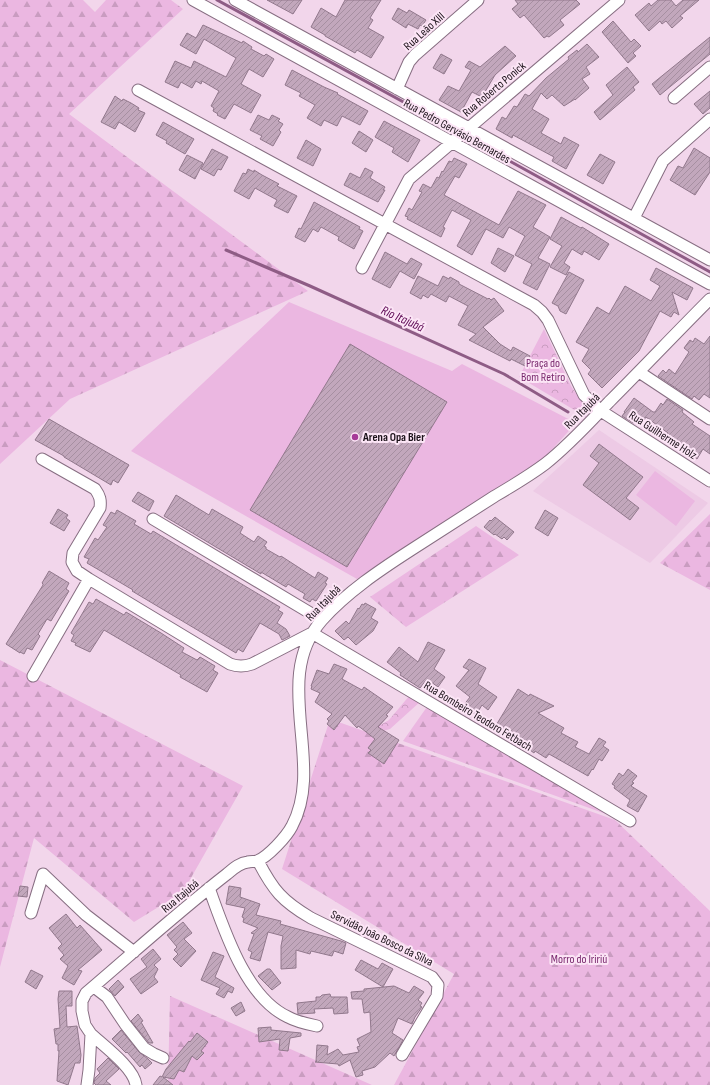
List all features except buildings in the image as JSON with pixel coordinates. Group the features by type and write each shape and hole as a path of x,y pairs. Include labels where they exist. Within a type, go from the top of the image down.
{"street":[{"name":"Rua Pedro Gervásio Bernardes","path":"193,0 710,284"},
{"name":"Rua Pedro Gervásio Bernardes","path":"235,0 710,260"},
{"name":"Rua Roberto Ponick","path":"362,268 382,222 409,179 619,0"},
{"name":"Rua Leão XIII","path":"397,89 408,62 414,55 476,1"},
{"path":"674,98 710,67"},
{"name":"Rua Guilherme Holz","path":"138,90 534,305 548,320 584,395 601,410 710,481"},
{"path":"634,218 663,161 710,119"},
{"name":"Rua Itajubá","path":"87,1085 91,1034 85,1025 82,1011 82,1001 86,993 209,888 238,866 246,862 258,861 275,848 292,826 300,808 303,793 304,747 298,696 299,682 304,653 312,633 322,620 355,589 387,566 548,461 639,372 710,299"},
{"path":"639,372 710,419"},
{"path":"42,459 95,489 101,501 100,508 73,553 72,562 76,571 237,667 245,667 252,664 312,633"},
{"path":"153,519 322,620"},
{"path":"33,676 89,579"},
{"name":"Rua Bombeiro Teodoro Fetbach","path":"312,633 630,821"},
{"name":"Servidão João Bosco da Silva","path":"258,861 270,885 294,908 310,918 432,976 438,985 437,996 402,1055"},
{"path":"31,913 43,874 86,915 134,952"},
{"path":"209,888 229,941 250,982 263,997 286,1017 304,1024 317,1026"},
{"path":"94,987 107,997 124,1024 144,1048 163,1058"},
{"path":"91,1034 130,1071 135,1079 136,1085"}],"shaded area":[{"path":"599,430 708,503 650,563 533,491"}],"green space":[{"path":"0,0 83,0 95,12 106,0 171,0 183,9 69,114 308,291 70,399 0,464"},
{"name":"Arena Opa Bier","path":"289,302 452,371 462,364 576,423 539,464 357,579 131,451"},
{"name":"Praça do Bom Retiro","path":"544,329 571,386 587,410 586,417 519,377"},
{"path":"655,471 695,501 676,526 636,495"},
{"path":"710,514 710,590 660,563"},
{"path":"476,526 519,555 406,627 370,597"},
{"path":"0,660 243,786 183,892 134,922 34,838 0,967"},
{"path":"410,695 421,701 390,729 376,733 370,731 389,720"},
{"path":"429,704 606,814 403,741"},
{"name":"Morro do Iririú","path":"330,719 615,820 710,911 710,1085 394,1085 454,974 282,869"},
{"path":"170,996 372,1085 168,1085"}],"waterway":[{"path":"217,0 451,128"},
{"path":"468,138 710,272"},
{"name":"Rio Itajubá","path":"226,250 310,286 504,374 568,412"}],"place":[{"name":"Arena Opa Bier","path":"355,437"}]}
